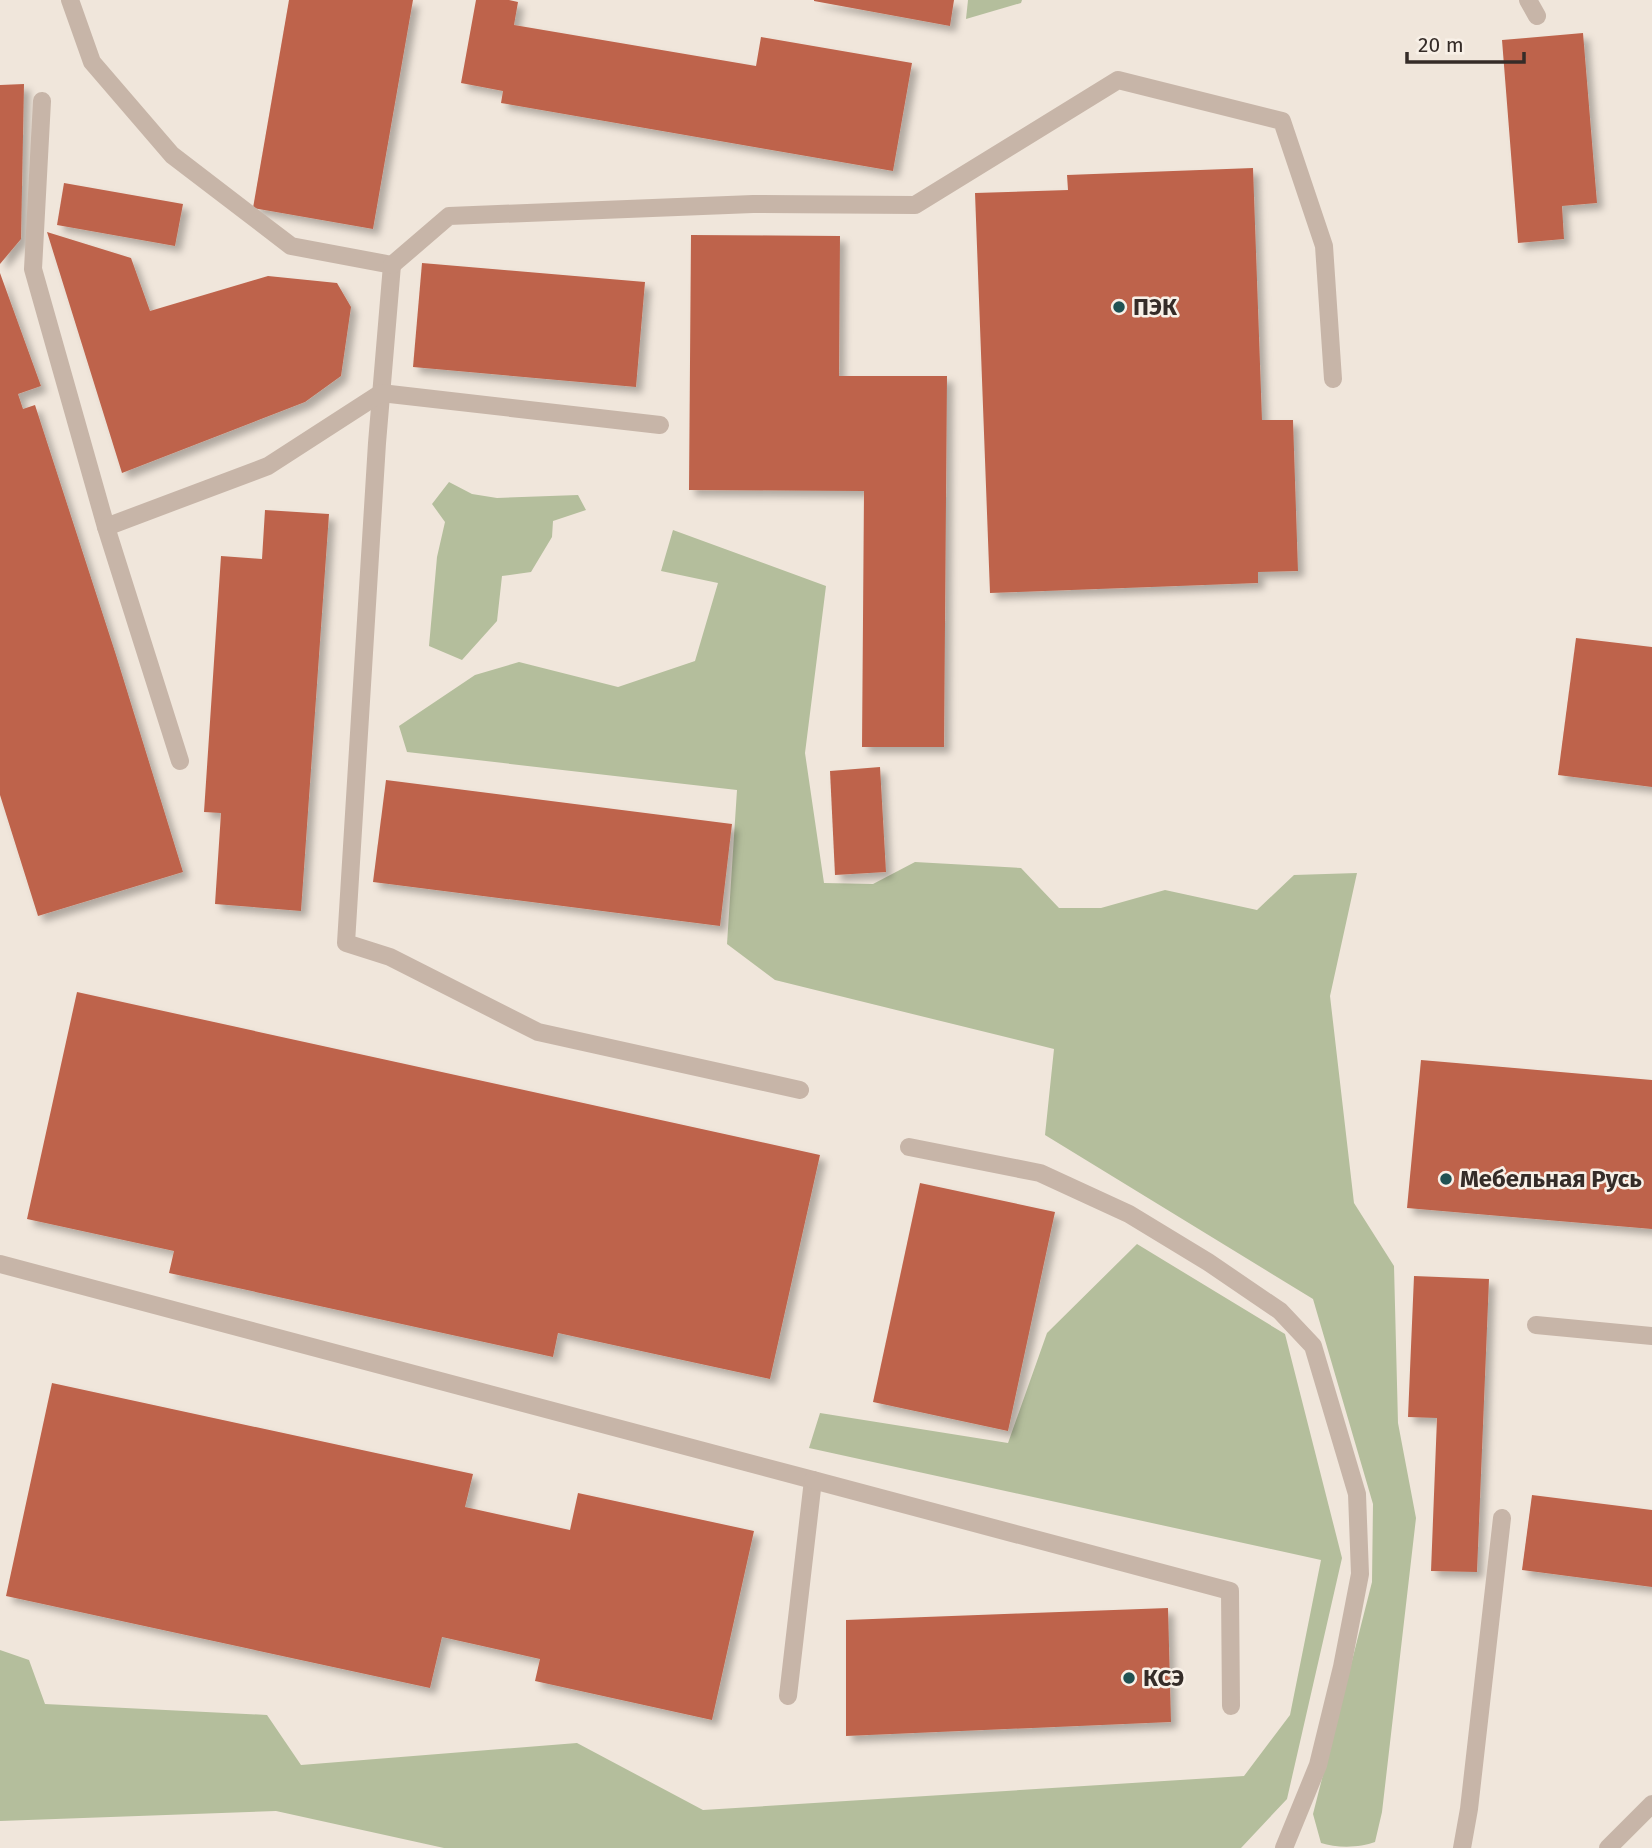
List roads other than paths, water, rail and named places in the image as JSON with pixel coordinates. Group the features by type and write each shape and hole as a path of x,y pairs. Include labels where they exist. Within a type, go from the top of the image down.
{"lane":[{"path":"69,0 92,62 172,155 291,246 392,265"},
{"path":"800,1090 538,1032 390,957 346,943 381,393 392,265 449,216 753,204 915,205 1118,80 1282,121 1324,246 1333,379"},
{"path":"42,101 33,270 106,527 180,761"},
{"path":"106,527 268,466 381,393 660,425"},
{"path":"909,1147 1040,1173 1129,1214 1208,1262 1280,1311 1313,1346 1357,1494 1360,1574 1342,1667 1318,1765 1284,1848"},
{"path":"0,1264 1230,1591 1231,1706"},
{"path":"1536,1325 1652,1336"},
{"path":"788,1696 813,1480"},
{"path":"1462,1848 1471,1795 1502,1518"},
{"path":"1608,1848 1652,1804"}],"place":[{"name":"ПЭК","path":"1119,307"},
{"name":"Мебельная Русь","path":"1446,1179"},
{"name":"КСЭ","path":"1129,1678"}]}
